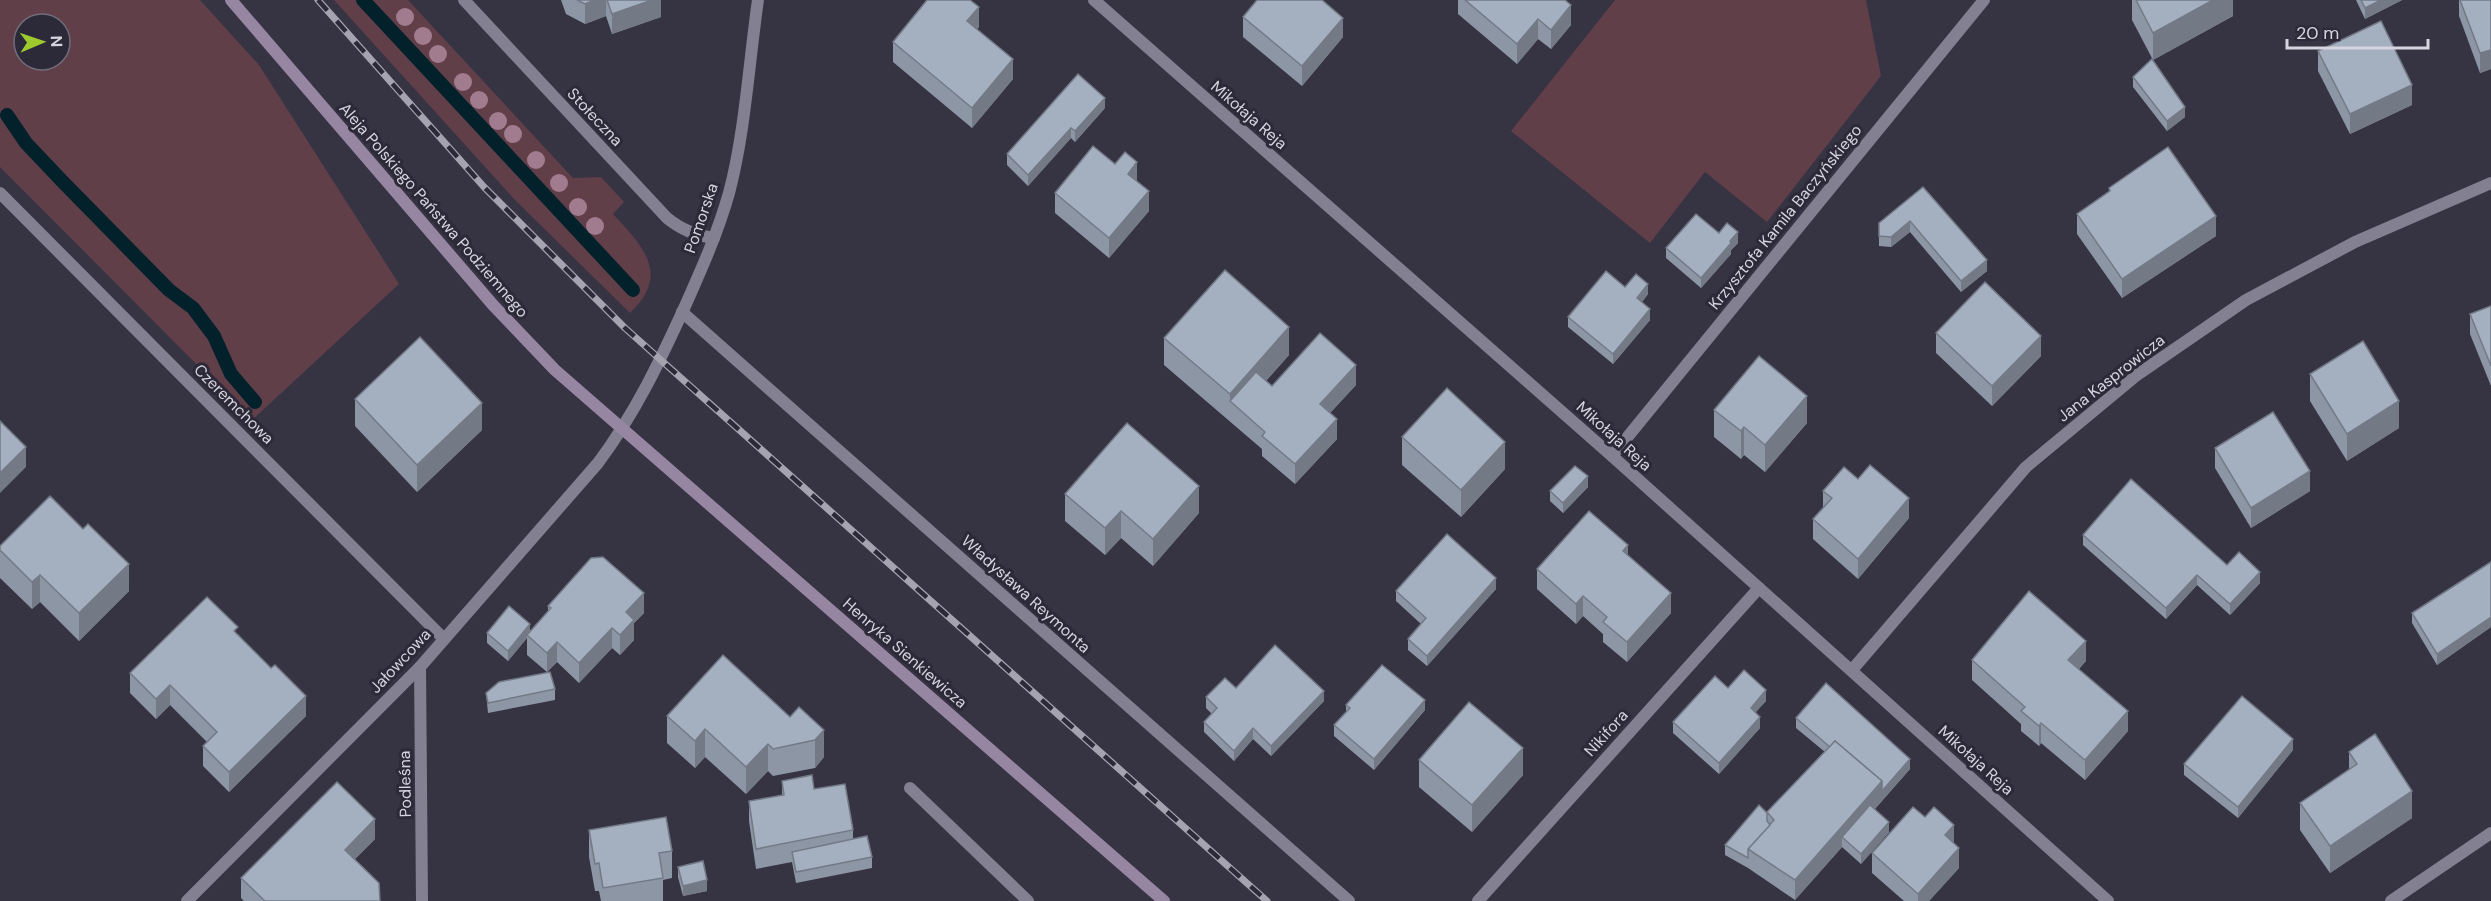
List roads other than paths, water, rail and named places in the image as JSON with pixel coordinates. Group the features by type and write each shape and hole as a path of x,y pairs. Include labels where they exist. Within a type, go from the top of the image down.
{"street":[{"name":"Aleja Polskiego Państwa Podziemnego","path":"231,0 493,305 555,370 623,430"},
{"name":"Stołeczna","path":"464,0 667,218 680,228 695,235 714,238"},
{"name":"Pomorska","path":"623,430 661,361 714,238 729,193 737,152 758,0"},
{"name":"Mikołaja Reja","path":"1094,0 1612,456 2108,901"},
{"name":"Krzysztofa Kamila Baczyńskiego","path":"1612,456 1984,0"},
{"name":"Jana Kasprowicza","path":"1852,670 2026,467 2137,375 2246,300 2355,242 2491,183"},
{"name":"Czeremchowa","path":"0,193 444,639"},
{"name":"Władysława Reymonta","path":"682,312 1349,901"},
{"name":"Jałowcowa","path":"187,901 420,667 598,463 623,430"},
{"name":"Henryka Sienkiewicza","path":"623,430 1164,901"},
{"name":"Nikifora","path":"1478,901 1759,588"},
{"name":"Podleśna","path":"420,667 422,901"},
{"path":"910,788 1028,901"},
{"path":"2391,901 2491,832"}],"waterway":[{"path":"363,0 633,290"},
{"path":"7,115 26,143 62,181 169,290 193,308 214,336 231,374 255,402"}],"railway":[{"path":"318,0 484,187 625,328 1267,901"}]}
